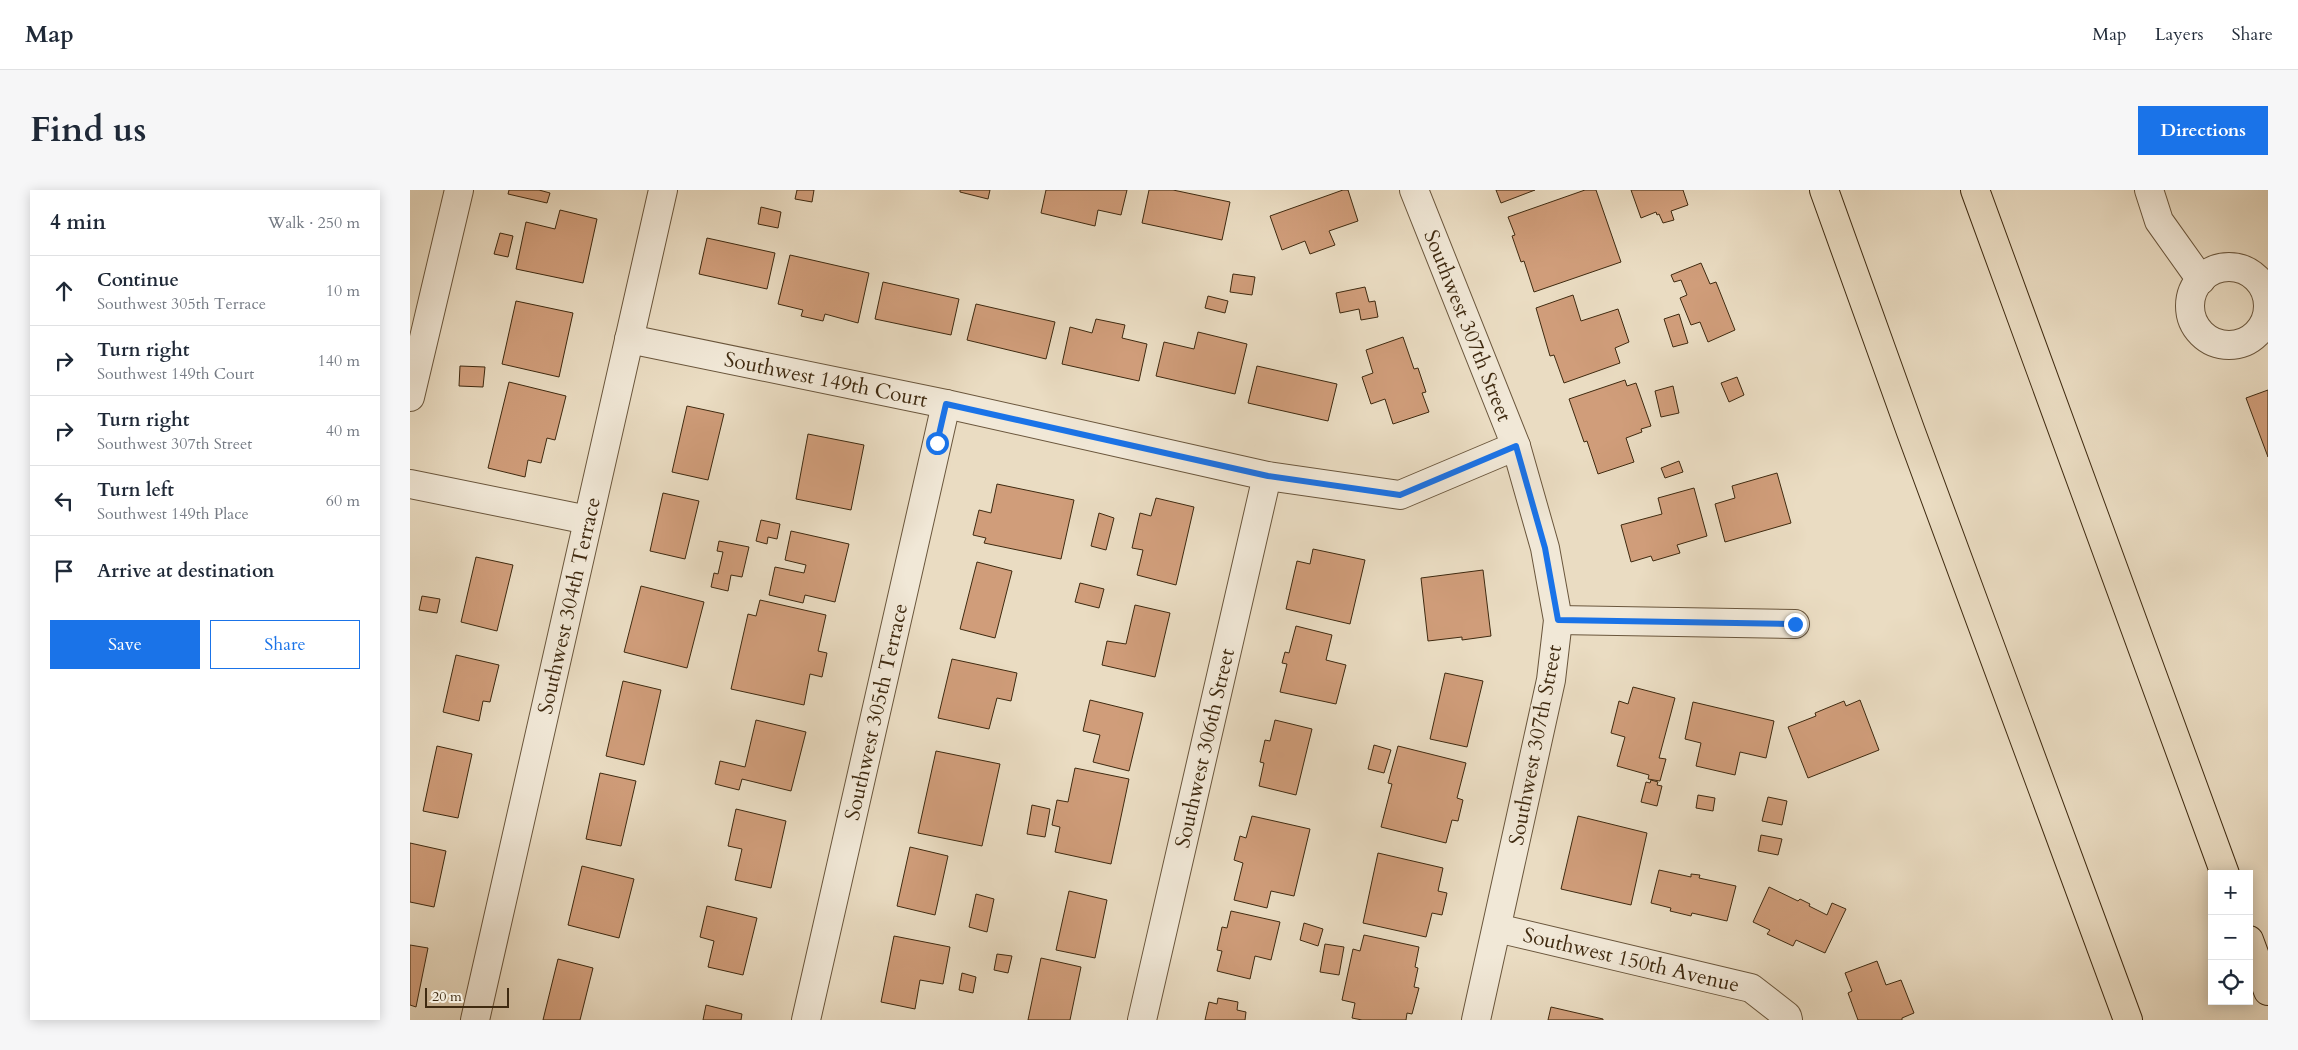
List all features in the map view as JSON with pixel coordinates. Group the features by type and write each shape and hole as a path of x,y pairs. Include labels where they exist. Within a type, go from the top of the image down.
{"highway":[{"path":"1824,190 2128,1020"},
{"path":"1975,190 2224,870"},
{"path":"2253,951 2268,991"}],"street":[{"path":"410,397 459,190"},
{"name":"Southwest 304th Terrace","path":"475,1020 663,190"},
{"name":"Southwest 307th Street","path":"1414,190 1516,446 1545,548 1558,620 1551,680 1476,1020"},
{"path":"2148,190 2159,221 2201,280"},
{"path":"2229,267 2242,269 2253,276 2262,285 2267,297 2268,310 2264,323 2257,334 2246,341 2234,345 2221,344 2210,340 2200,332 2193,321 2190,309 2196,285 2201,280 2216,269 2229,267"},
{"name":"Southwest 149th Court","path":"629,339 946,404 1268,476 1400,495 1516,446"},
{"name":"Southwest 305th Terrace","path":"806,1020 946,404"},
{"name":"Southwest 306th Street","path":"1142,1020 1268,476"},
{"path":"410,484 588,520"},
{"path":"1558,620 1795,624"},
{"name":"Southwest 150th Avenue","path":"1497,928 1751,988 1788,1018"}],"building":[{"path":"509,190 539,190 550,193 547,203 508,194"},
{"path":"797,190 814,190 812,202 795,199"},
{"path":"960,190 990,190 988,199 960,192"},
{"path":"1046,190 1127,190 1121,215 1098,210 1095,226 1041,213"},
{"path":"1149,190 1173,190 1230,202 1222,240 1142,223"},
{"path":"1343,190 1348,190 1358,221 1329,231 1335,245 1310,254 1305,241 1282,250 1270,216"},
{"path":"1496,190 1535,190 1501,203"},
{"path":"1585,190 1596,190 1621,262 1534,292 1524,261 1521,262 1512,236 1515,235 1508,217"},
{"path":"1631,190 1683,190 1688,205 1671,211 1674,220 1663,223 1656,212 1641,218"},
{"path":"761,207 781,212 778,228 758,224"},
{"path":"560,210 597,219 583,283 516,269 526,222 555,229"},
{"path":"500,233 513,236 508,257 494,254"},
{"path":"707,238 775,253 767,289 699,274"},
{"path":"790,255 869,273 858,323 825,314 823,321 801,316 803,310 778,304"},
{"path":"1701,263 1710,284 1716,282 1735,330 1708,342 1700,322 1691,325 1680,298 1687,295 1681,280 1674,282 1671,275"},
{"path":"1233,274 1255,277 1252,295 1230,292"},
{"path":"883,282 959,299 951,335 875,319"},
{"path":"1365,287 1369,302 1375,301 1378,317 1361,320 1359,309 1340,313 1336,293"},
{"path":"1573,295 1581,321 1618,309 1629,342 1615,348 1620,363 1564,383 1554,355 1550,356 1536,308"},
{"path":"1208,296 1228,301 1225,313 1205,308"},
{"path":"516,301 573,313 559,377 502,364"},
{"path":"976,304 1055,322 1046,359 967,340"},
{"path":"1679,314 1688,343 1673,347 1664,319"},
{"path":"1096,319 1125,325 1122,338 1147,344 1139,381 1062,364 1070,327 1092,333"},
{"path":"1198,332 1247,344 1235,394 1156,376 1164,342 1194,349"},
{"path":"1403,337 1414,369 1418,368 1426,392 1422,393 1429,412 1393,424 1385,399 1371,404 1362,377 1373,373 1366,350"},
{"path":"460,366 485,367 483,387 459,386"},
{"path":"1257,366 1337,384 1328,421 1248,403"},
{"path":"1737,377 1744,395 1729,402 1721,383"},
{"path":"1625,380 1627,386 1636,383 1651,426 1641,429 1642,432 1626,438 1634,462 1598,474 1587,441 1584,442 1569,399"},
{"path":"509,382 566,396 555,440 547,438 541,463 528,460 525,477 488,468"},
{"path":"1673,386 1679,413 1661,417 1655,391"},
{"path":"2268,390 2268,457 2246,398"},
{"path":"687,406 724,414 708,480 672,472"},
{"path":"808,434 864,445 851,510 796,499"},
{"path":"1679,461 1683,472 1665,478 1661,468"},
{"path":"1777,473 1791,523 1725,542 1715,504 1735,498 1732,486"},
{"path":"997,484 1074,500 1061,559 984,543 986,538 973,535 979,510 991,513"},
{"path":"1694,488 1707,536 1677,545 1680,553 1653,561 1651,556 1631,562 1621,525 1662,514 1658,498"},
{"path":"663,493 699,501 685,559 650,551"},
{"path":"1156,498 1194,507 1176,585 1137,575 1143,550 1132,548 1140,513 1151,516"},
{"path":"1099,513 1114,518 1106,550 1091,546"},
{"path":"761,520 780,524 777,539 768,537 767,544 756,541"},
{"path":"791,531 849,544 835,602 805,595 803,603 769,595 775,567 804,573 806,565 785,560"},
{"path":"719,541 749,547 742,577 731,575 728,591 711,587 714,573 718,574 723,552 717,551"},
{"path":"1313,549 1365,560 1350,624 1286,609 1297,561 1310,564"},
{"path":"476,557 513,565 497,631 461,622"},
{"path":"977,562 1012,571 995,638 960,629"},
{"path":"1483,570 1491,636 1462,640 1462,637 1428,641 1421,578"},
{"path":"1080,583 1104,589 1099,608 1075,602"},
{"path":"641,586 704,602 687,668 624,652"},
{"path":"422,596 440,599 437,613 419,610"},
{"path":"760,600 826,615 818,651 827,653 822,677 810,674 804,705 731,689 748,614 756,616"},
{"path":"1135,605 1170,613 1155,677 1102,665 1107,641 1126,644"},
{"path":"1296,626 1332,635 1326,660 1346,665 1336,704 1280,692 1287,664 1282,663 1285,652 1289,653"},
{"path":"456,655 499,665 490,702 483,701 479,721 443,712"},
{"path":"952,659 1017,673 1011,701 997,698 989,729 938,718"},
{"path":"1445,673 1483,681 1467,747 1430,739"},
{"path":"623,681 661,690 644,765 606,756"},
{"path":"1633,687 1675,698 1659,758 1666,759 1660,781 1648,779 1649,775 1617,766 1625,737 1611,733 1619,701 1628,704"},
{"path":"1090,700 1143,713 1129,771 1093,762 1100,735 1083,731"},
{"path":"1860,700 1879,750 1808,778 1788,727 1816,716 1815,713 1844,701 1846,706"},
{"path":"1693,702 1774,721 1766,758 1740,752 1735,775 1696,766 1701,743 1685,739"},
{"path":"756,720 806,732 791,791 742,779 739,790 715,784 720,761 745,767"},
{"path":"1275,720 1312,729 1296,795 1259,786 1264,763 1260,762 1265,740 1270,741"},
{"path":"1374,745 1391,750 1384,773 1368,769"},
{"path":"437,746 472,754 458,818 423,811"},
{"path":"1398,746 1466,763 1457,798 1463,800 1458,821 1452,820 1446,843 1381,827 1392,784 1388,783"},
{"path":"936,751 1000,764 982,846 918,833"},
{"path":"1075,768 1129,779 1111,864 1055,852 1060,827 1052,825 1057,800 1068,802"},
{"path":"600,773 636,781 621,846 586,839"},
{"path":"1651,780 1658,782 1657,785 1662,786 1657,806 1641,802 1646,782 1650,783"},
{"path":"1698,795 1715,798 1713,811 1696,808"},
{"path":"1768,797 1787,801 1782,825 1762,821"},
{"path":"1032,805 1050,809 1045,837 1027,834"},
{"path":"736,809 786,821 771,888 735,880 742,849 728,846"},
{"path":"1252,816 1310,829 1294,896 1271,891 1267,908 1234,900 1243,863 1234,860 1240,836 1246,838"},
{"path":"1578,816 1647,833 1631,905 1561,889"},
{"path":"1761,835 1782,839 1778,855 1758,851"},
{"path":"410,843 446,851 434,907 410,902"},
{"path":"910,847 948,856 935,915 897,906"},
{"path":"1378,853 1443,868 1438,891 1447,893 1442,915 1432,913 1426,937 1363,923"},
{"path":"582,866 634,879 619,938 568,925"},
{"path":"1659,870 1691,877 1691,874 1700,875 1699,878 1736,886 1727,921 1692,913 1691,916 1670,911 1671,908 1651,903"},
{"path":"1769,887 1798,901 1800,899 1827,915 1832,903 1846,909 1825,953 1796,940 1793,946 1767,934 1770,930 1753,922"},
{"path":"1069,891 1107,900 1095,958 1056,950"},
{"path":"976,894 994,899 987,932 969,927"},
{"path":"707,906 757,918 743,975 708,967 714,941 700,937"},
{"path":"1231,911 1280,922 1271,960 1255,956 1250,979 1217,971 1222,951 1217,950 1222,927 1227,928"},
{"path":"1304,923 1323,929 1318,946 1300,940"},
{"path":"1364,935 1419,947 1415,967 1418,968 1414,987 1419,988 1412,1014 1407,1013 1406,1020 1362,1020 1352,1018 1355,1003 1342,1000 1353,949 1360,951"},
{"path":"894,936 950,947 943,984 920,980 915,1009 881,1002"},
{"path":"1325,944 1344,947 1339,975 1320,972"},
{"path":"410,945 428,948 416,1007 410,1005"},
{"path":"997,954 1012,956 1008,973 994,970"},
{"path":"1041,958 1081,967 1070,1020 1028,1020"},
{"path":"558,959 593,968 580,1020 543,1020"},
{"path":"1877,961 1886,985 1901,980 1914,1013 1902,1018 1902,1020 1858,1020 1848,993 1852,991 1845,973"},
{"path":"962,973 976,977 973,993 959,990"},
{"path":"1218,998 1238,1002 1237,1010 1246,1012 1245,1020 1205,1020 1209,1002 1217,1004"},
{"path":"706,1005 742,1014 741,1020 703,1020"},
{"path":"1551,1007 1603,1019 1603,1020 1548,1020"}],"route":[{"path":"937,443 946,404 1268,476 1400,495 1516,446 1545,548 1558,620 1795,624"}]}
